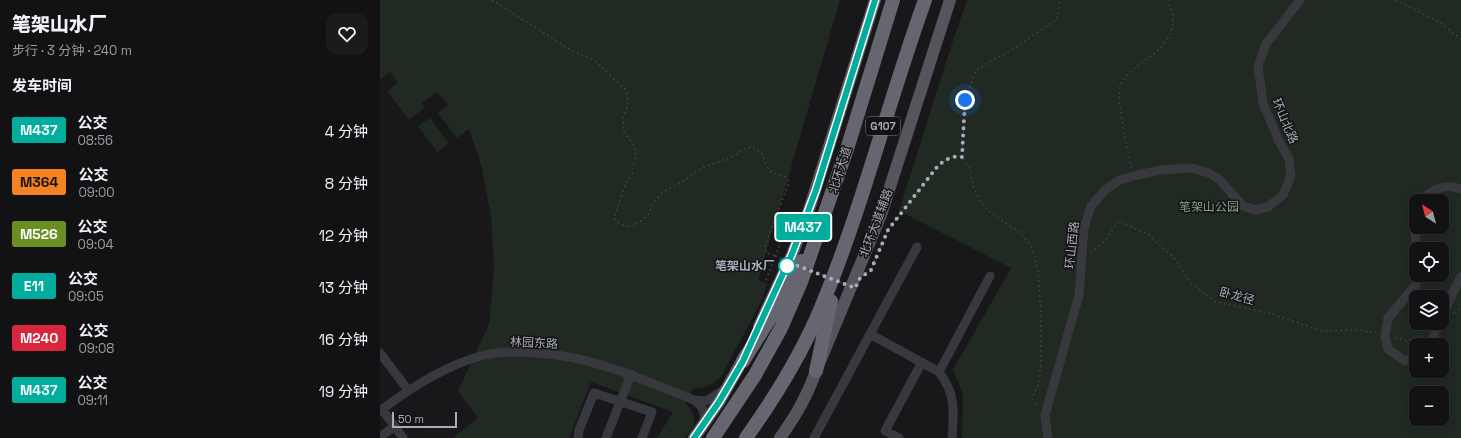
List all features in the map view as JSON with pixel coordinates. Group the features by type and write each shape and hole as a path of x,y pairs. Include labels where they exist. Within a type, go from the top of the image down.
{"highway":[{"name":"G107","path":"746,438 791,368 820,311 842,252 925,0"},
{"name":"北环大道","path":"713,438 755,375 781,328 802,282 848,146 891,3"},
{"path":"743,361 772,315 826,212"},
{"path":"816,371 824,328 842,252"}],"main road":[{"path":"694,438 730,384 743,361 792,254 808,213 875,0"},
{"name":"北环大道辅路","path":"780,438 800,408 810,388 881,215 950,0"}],"street":[{"name":"环山北路","path":"1268,207 1283,195 1291,176 1289,159 1279,141 1263,103 1258,67 1266,44 1300,0"},
{"name":"环山西路","path":"1048,438 1045,415 1080,295 1084,228 1091,206 1105,190 1118,181 1133,176 1161,170 1191,168 1209,172 1219,179 1243,206 1255,210 1268,207"},
{"path":"1427,194 1442,187 1461,189"},
{"path":"814,438 918,247"},
{"path":"939,372 990,276"},
{"path":"1449,302 1461,278"},
{"path":"1409,359 1405,361 1388,349 1385,336 1388,318 1416,285 1416,282"},
{"path":"870,334 939,372 945,379 953,401 952,438"},
{"name":"林园东路","path":"381,410 408,390 434,375 481,356 502,353 520,352 563,356 602,364 701,402 721,393 730,384"},
{"path":"380,353 408,390"},
{"path":"899,438 885,430 922,362"},
{"path":"606,438 631,374"},
{"path":"578,438 579,430 594,393 652,412 642,438"},
{"path":"693,400 699,404 703,411 703,425"},
{"path":"381,410 404,438"},
{"path":"380,437 394,426"}],"path":[{"path":"492,0 574,52 594,60 626,90 628,105 623,117 624,132 633,144 636,153 632,175 626,183 614,218 620,224 630,226 638,223 648,215 654,202 663,192 704,167 734,156 744,149 752,147 762,153 765,163 772,172 785,176 789,179 765,246 764,250 766,253 855,288 860,278 871,270 888,230 937,167 943,161 952,157 962,157"},
{"path":"1045,415 1032,399 1038,385 1041,365 1042,315 1038,269 1032,247 1020,232 990,212 981,202 974,189 970,169 962,157 965,100 976,70 1015,48 1056,19 1060,0"},
{"path":"1133,176 1119,98 1121,85 1127,74 1155,53 1167,41 1172,30 1173,17 1168,0"},
{"path":"1396,0 1441,23 1461,39"},
{"name":"卧龙径","path":"1082,261 1102,244 1119,221 1148,234 1175,259 1190,282 1216,302 1272,314 1322,331 1360,330 1385,336"},
{"path":"766,280 774,256 788,224"},
{"path":"781,263 784,257"},
{"path":"1452,316 1461,307"},
{"path":"1385,336 1407,341 1430,330"}],"green space":[{"path":"380,0 840,0 758,280 767,284 763,298 722,375 708,386 692,389 686,404 693,413 694,425 685,438 657,438 673,412 591,382 569,438 453,438 478,418 458,391 489,324 494,269 491,217 481,164 468,129 457,138 438,113 448,105 437,92 422,103 424,108 409,120 387,91 398,83 390,72 380,80"},
{"name":"笔架山公园","path":"967,0 1461,0 1461,438 962,438 963,394 953,370 1011,268 899,211"},
{"path":"430,118 449,143 437,152 418,126"}],"bus line":[{"name":"M437","path":"694,438 719,402 743,361 792,254 816,190 875,0"}],"place":[{"name":"笔架山水厂","path":"787,266"}],"route":[{"path":"787,266 788,262 855,288 860,278 871,270 888,230 937,167 943,161 952,157 962,157 965,100"}]}
